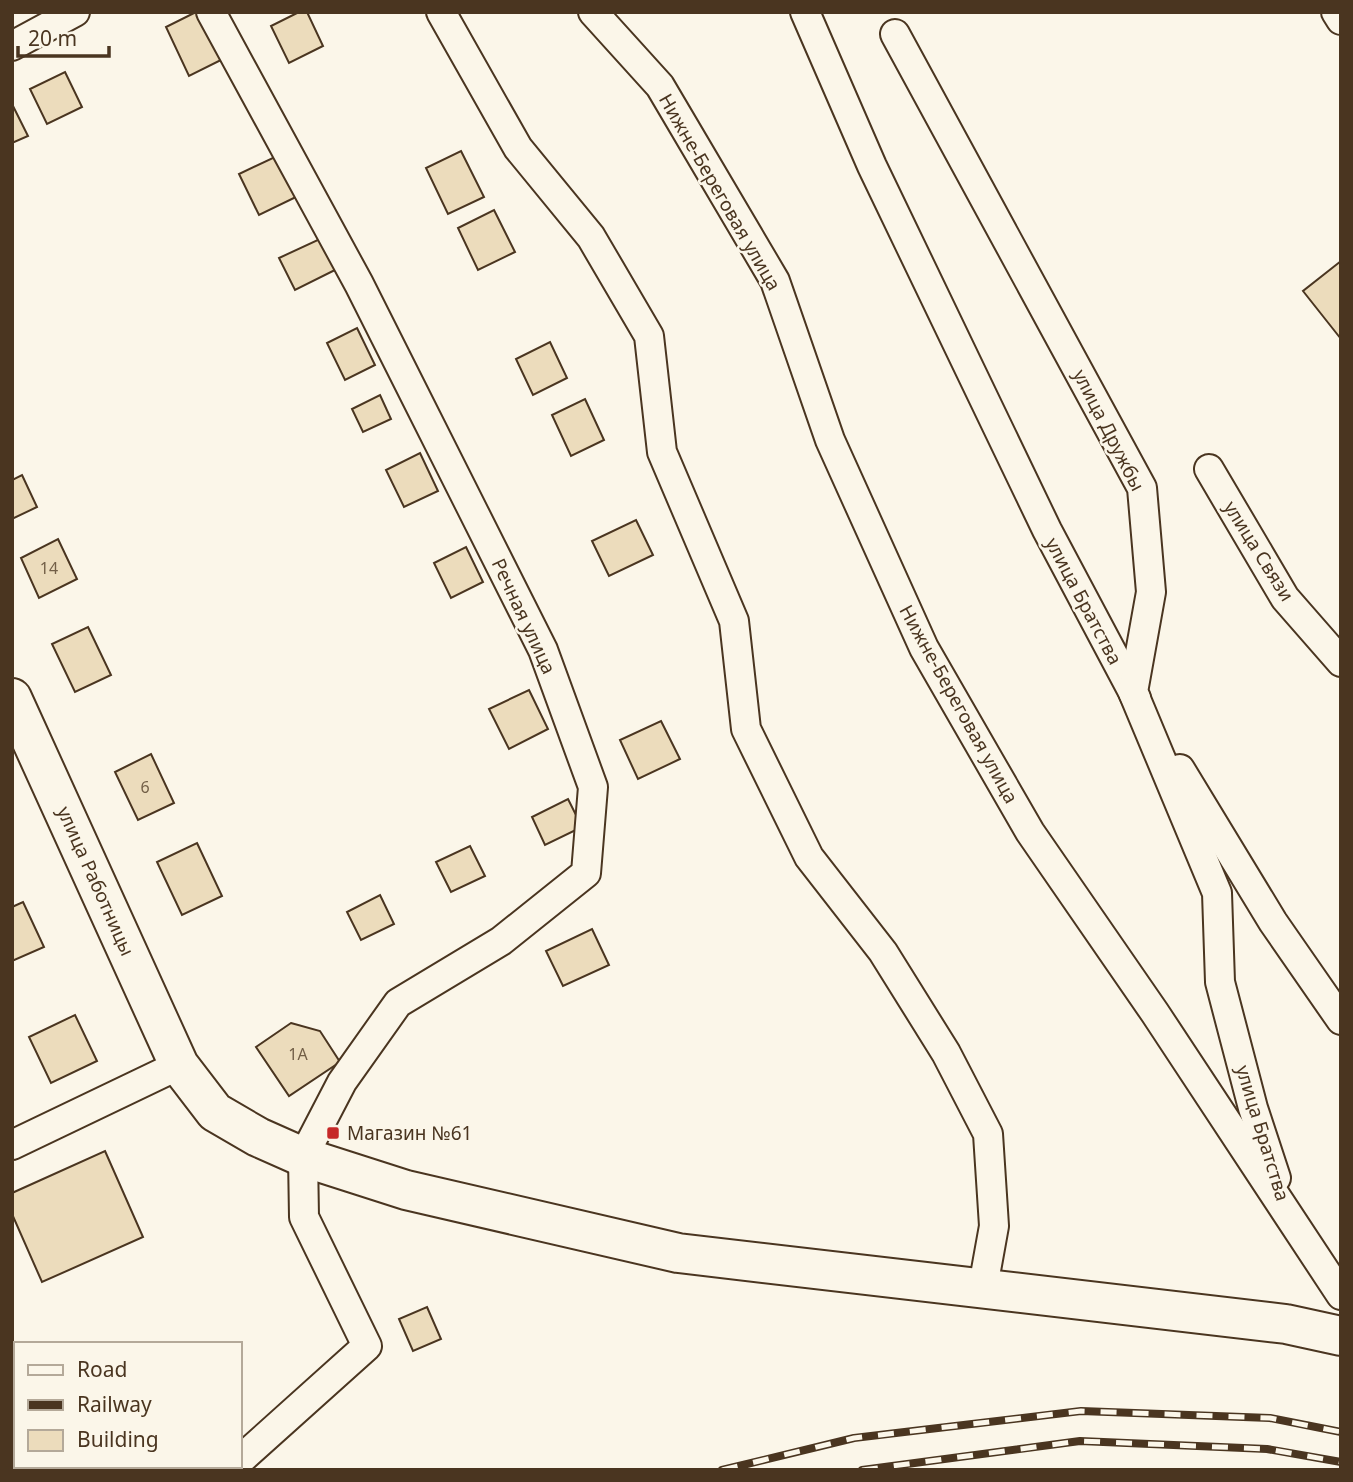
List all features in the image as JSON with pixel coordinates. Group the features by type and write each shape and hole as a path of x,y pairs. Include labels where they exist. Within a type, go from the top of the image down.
{"street":[{"path":"12,46 75,12"},
{"name":"Речная улица","path":"211,12 359,284 543,650 593,787 586,873 500,942 398,1003 342,1082 303,1157"},
{"path":"441,12 518,148 591,237 649,336 662,452 734,621 746,729 809,857 883,952 946,1053 988,1134 994,1226 983,1287"},
{"name":"Нижне-Береговая улица","path":"593,12 660,86 775,281 830,440 924,648 1030,832 1155,1013 1341,1295"},
{"name":"улица Братства","path":"805,12 873,166 1041,517 1133,692 1217,893 1220,982 1253,1108 1287,1214"},
{"path":"1336,12 1341,20"},
{"name":"улица Дружбы","path":"895,34 1142,488 1151,592 1133,692"},
{"name":"улица Связи","path":"1209,469 1284,598 1341,662"},
{"path":"1133,692 1273,922 1341,1020"},
{"name":"улица Работницы","path":"12,698 178,1065 215,1112 258,1137 303,1157 406,1190 678,1252 1286,1324 1341,1336"},
{"path":"12,1145 178,1065"},
{"path":"242,1458 367,1346 304,1217 303,1157"}],"building":[{"path":"201,12 223,59 189,76 166,27"},
{"path":"299,12 307,12 323,46 289,63 271,26"},
{"path":"65,72 82,107 47,124 30,89"},
{"path":"12,104 28,136 12,143"},
{"path":"461,151 484,197 448,214 426,168"},
{"path":"277,156 296,197 259,215 239,174"},
{"path":"494,210 515,252 478,270 458,228"},
{"path":"322,238 337,269 295,290 279,258"},
{"path":"1341,261 1341,339 1303,291"},
{"path":"357,328 375,365 345,380 327,343"},
{"path":"550,342 567,378 533,395 516,359"},
{"path":"380,395 391,419 363,432 352,409"},
{"path":"585,399 604,440 571,456 552,415"},
{"path":"420,453 438,491 404,507 386,470"},
{"path":"22,475 37,507 12,519 12,480"},
{"path":"636,520 653,555 609,576 592,541"},
{"path":"58,539 77,579 39,598 21,558"},
{"path":"466,547 483,582 451,598 434,563"},
{"path":"88,627 111,675 75,692 52,644"},
{"path":"529,690 548,729 509,749 489,709"},
{"path":"661,721 680,759 638,779 620,740"},
{"path":"151,754 174,803 138,820 115,772"},
{"path":"568,799 582,827 545,845 532,817"},
{"path":"197,843 222,896 182,915 157,862"},
{"path":"470,846 485,876 451,892 436,862"},
{"path":"380,895 394,924 361,940 347,912"},
{"path":"23,902 44,947 12,961 12,907"},
{"path":"592,929 609,965 563,986 546,951"},
{"path":"75,1015 97,1061 51,1083 29,1037"},
{"path":"291,1023 320,1031 340,1062 289,1096 256,1047"},
{"path":"105,1151 143,1237 42,1282 12,1214 12,1193"},
{"path":"427,1307 441,1339 413,1351 399,1319"}],"railway":[{"path":"722,1470 854,1438 1081,1411 1270,1418 1341,1432"},
{"path":"862,1470 1080,1441 1267,1449 1341,1462"}],"place":[{"name":"Магазин №61","path":"333,1133"}]}
